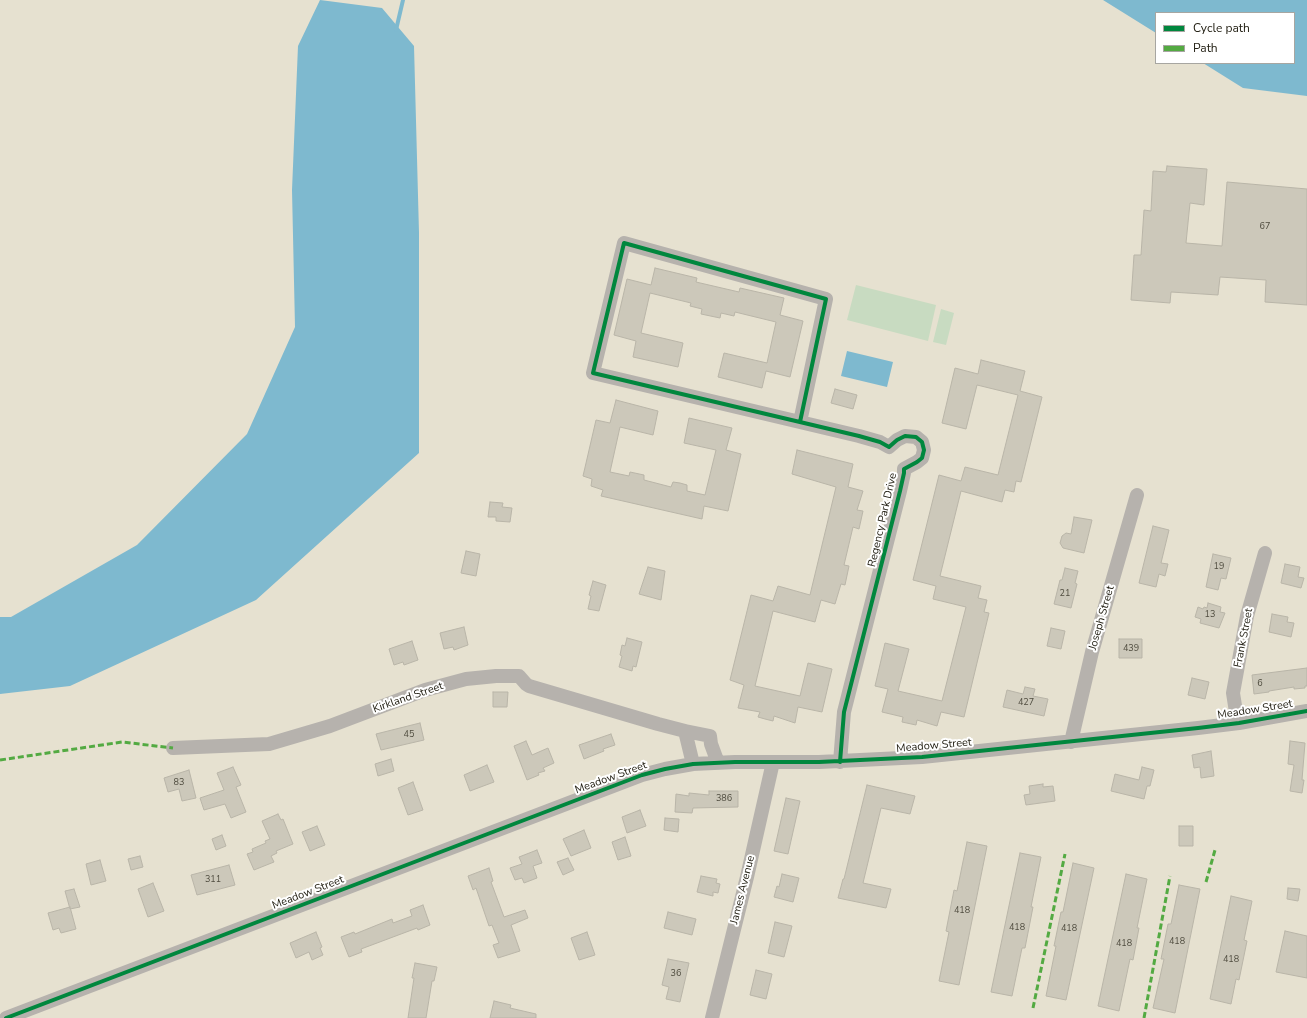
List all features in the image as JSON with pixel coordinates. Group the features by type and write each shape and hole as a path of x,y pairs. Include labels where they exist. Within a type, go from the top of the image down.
{"street":[{"name":"Regency Park Drive","path":"800,422 826,299 624,243 593,373 873,440 888,447 901,437 913,436 920,440 924,450 922,458 904,469 890,533 844,712 840,762"},
{"name":"Joseph Street","path":"1071,742 1092,652 1137,495"},
{"name":"Frank Street","path":"1239,723 1233,693 1247,616 1265,553"},
{"name":"Kirkland Street","path":"173,748 269,744 330,726 425,690 466,679 496,676 519,676 529,686 685,731 710,736 711,744 718,763"},
{"name":"Meadow Street","path":"6,1018 642,775 693,764 840,762 922,757 1239,723 1307,711"},
{"path":"685,731 693,764"},
{"name":"James Avenue","path":"712,1018 747,877 773,762"}],"green space":[{"path":"856,285 936,305 928,341 847,320"},
{"path":"941,309 954,313 946,345 933,342"}],"water":[{"path":"320,0 382,8 414,46 419,233 419,453 256,600 70,686 0,694 0,617 11,617 137,545 247,434 295,327 292,190 298,46"},
{"path":"1103,0 1307,0 1307,96 1243,88 1205,64 1295,64 1295,12 1155,12 1155,32"},
{"path":"847,351 893,362 887,387 841,376"}],"building":[{"path":"1167,166 1207,169 1204,205 1190,203 1186,243 1222,246 1227,182 1307,189 1307,305 1265,302 1266,280 1220,277 1218,295 1171,292 1170,303 1131,300 1134,255 1141,255 1144,210 1151,211 1153,171 1166,172"},
{"path":"655,268 697,278 696,282 739,292 740,288 784,298 780,315 803,321 790,377 766,371 762,388 718,377 724,353 767,363 776,322 735,312 734,316 721,313 720,318 701,314 702,309 690,306 691,303 650,293 641,333 683,343 678,367 633,357 636,341 614,335 627,279 651,285"},
{"path":"981,360 1025,371 1020,391 1042,397 1021,482 1016,481 1014,492 1005,490 1002,502 961,491 940,576 981,586 978,598 987,600 984,612 989,613 964,717 941,712 937,726 917,720 916,725 902,722 903,717 882,712 888,689 875,686 885,643 909,649 898,691 942,701 966,607 933,599 936,586 913,580 939,475 961,481 965,467 998,475 1018,395 977,385 966,429 942,423 955,368 978,374"},
{"path":"835,389 857,395 853,409 831,403"},
{"path":"616,400 658,411 653,435 620,427 610,472 629,476 630,472 644,475 644,480 671,487 673,482 680,483 687,485 687,491 705,495 716,450 684,443 689,418 732,428 726,450 741,454 728,511 704,506 702,519 601,496 603,490 591,486 592,479 583,476 596,420 610,423"},
{"path":"797,450 853,464 848,487 863,491 857,510 863,511 859,529 853,527 844,565 849,566 845,585 841,584 835,604 821,600 815,622 773,611 755,686 800,696 808,663 832,669 822,712 798,707 795,723 774,716 773,721 765,719 758,717 760,712 738,708 744,685 730,680 751,595 773,601 778,586 810,595 836,487 792,474"},
{"path":"490,502 503,503 502,507 512,508 510,522 496,521 496,517 488,517"},
{"path":"1074,517 1092,520 1084,553 1063,548 1060,543 1062,536 1066,533 1071,534"},
{"path":"1153,526 1169,530 1161,563 1168,564 1165,576 1159,574 1156,587 1139,583"},
{"path":"466,551 480,554 476,576 461,573"},
{"path":"1213,554 1231,558 1226,579 1221,578 1218,590 1206,587"},
{"path":"1285,564 1300,567 1298,577 1304,578 1301,588 1281,583"},
{"path":"648,567 665,571 661,600 639,594"},
{"path":"1065,568 1078,571 1075,583 1077,584 1071,608 1054,604 1060,580 1062,580"},
{"path":"593,581 606,585 599,611 588,609 591,596 589,595"},
{"path":"1208,603 1221,607 1220,612 1225,613 1219,628 1200,623 1201,619 1195,617 1198,607 1203,609 1204,607 1207,608"},
{"path":"1272,614 1288,617 1287,622 1294,623 1291,637 1269,632"},
{"path":"464,627 468,645 454,650 453,647 444,649 440,633"},
{"path":"1051,628 1065,631 1061,649 1047,646"},
{"path":"627,638 642,642 636,667 633,666 632,671 619,667 622,656 620,655 622,645 625,646"},
{"path":"1119,639 1142,639 1142,658 1119,658"},
{"path":"412,641 418,660 404,665 403,662 394,665 389,649"},
{"path":"1307,668 1307,686 1305,686 1305,688 1294,689 1294,687 1254,694 1252,675"},
{"path":"1192,678 1209,682 1205,699 1188,695"},
{"path":"1025,687 1035,689 1033,696 1048,699 1044,716 1003,707 1007,690 1023,694"},
{"path":"493,692 508,692 507,707 493,707"},
{"path":"420,723 424,740 381,750 376,734"},
{"path":"611,734 615,745 603,749 604,751 584,759 579,745"},
{"path":"526,741 532,755 548,748 554,763 543,768 545,771 538,773 539,775 527,780 514,746"},
{"path":"1290,741 1305,743 1302,780 1304,780 1302,793 1290,791 1294,765 1288,764"},
{"path":"1211,751 1214,776 1201,778 1200,767 1194,768 1192,755"},
{"path":"391,759 394,771 378,776 375,764"},
{"path":"487,765 494,782 470,791 464,775"},
{"path":"233,767 241,785 236,787 246,812 231,818 225,804 204,810 200,798 224,790 217,773"},
{"path":"1142,767 1154,770 1150,786 1147,786 1144,799 1111,791 1115,774 1139,780"},
{"path":"189,770 196,798 182,801 179,789 168,792 164,778"},
{"path":"413,782 423,810 408,815 398,788"},
{"path":"1043,784 1043,787 1053,786 1055,801 1026,805 1024,795 1030,794 1029,786"},
{"path":"867,785 915,796 910,814 881,808 863,883 891,889 886,908 838,898"},
{"path":"709,791 738,791 738,807 693,808 692,813 675,812 676,794 689,796 689,793 709,795"},
{"path":"786,798 800,801 788,854 774,851"},
{"path":"640,810 646,826 627,833 622,817"},
{"path":"278,814 281,820 283,819 293,844 276,851 277,853 271,856 274,862 254,870 247,854 253,852 252,849 266,843 265,841 270,839 262,821"},
{"path":"665,818 679,819 678,832 664,830"},
{"path":"317,826 325,845 310,851 302,832"},
{"path":"1179,826 1193,826 1193,846 1179,846"},
{"path":"584,830 591,848 571,856 563,839"},
{"path":"222,835 226,846 216,850 212,839"},
{"path":"625,837 631,856 618,860 612,842"},
{"path":"967,842 987,846 959,985 939,981 949,932 946,931 954,890 957,891"},
{"path":"537,850 542,863 533,866 537,878 524,883 522,878 515,880 510,868 522,864 519,857"},
{"path":"1020,853 1041,857 1025,948 1022,948 1012,996 991,992"},
{"path":"140,856 143,867 131,870 128,859"},
{"path":"568,858 574,870 563,875 557,862"},
{"path":"100,860 106,881 91,885 86,864"},
{"path":"1073,863 1094,868 1066,1000 1046,996 1056,946 1054,946"},
{"path":"229,865 235,885 197,895 191,875"},
{"path":"489,868 493,881 491,882 504,917 525,910 528,918 511,925 520,951 498,958 493,945 499,943 492,925 489,926 476,888 473,890 468,876"},
{"path":"782,874 799,878 793,902 774,897 777,886 779,887"},
{"path":"1126,874 1147,879 1137,928 1139,928 1133,960 1130,959 1119,1011 1098,1006"},
{"path":"701,876 717,879 716,883 720,884 718,893 713,892 713,896 697,892"},
{"path":"153,883 164,911 148,917 138,889"},
{"path":"1179,885 1200,889 1175,1013 1153,1008 1164,959 1161,959 1168,924 1171,924"},
{"path":"1288,888 1300,889 1298,901 1287,899"},
{"path":"74,889 80,907 70,909 65,891"},
{"path":"1231,896 1252,901 1244,940 1247,941 1239,980 1236,979 1231,1004 1210,999"},
{"path":"423,905 430,925 418,930 417,928 361,949 362,952 349,957 341,937 354,932 355,934 392,919 393,923 412,916 410,910"},
{"path":"70,907 76,929 61,933 59,928 53,930 48,913"},
{"path":"668,912 696,919 692,935 664,928"},
{"path":"775,922 792,926 784,957 768,953"},
{"path":"1285,931 1307,936 1307,978 1276,972"},
{"path":"316,932 322,947 320,948 323,955 312,960 309,952 296,958 290,943"},
{"path":"587,932 595,955 579,960 571,938"},
{"path":"668,959 689,963 680,1002 666,999 669,987 662,985"},
{"path":"415,963 437,967 434,981 432,981 426,1018 408,1018"},
{"path":"756,970 772,974 766,999 750,995"},
{"path":"494,1001 511,1005 510,1008 536,1014 536,1018 490,1018"}],"waterway":[{"path":"396,30 403,0"}],"marked path":[{"path":"0,760 122,742 173,748"},
{"path":"1206,882 1215,850"},
{"path":"1033,1008 1065,854"},
{"path":"1144,1018 1170,876"}],"cycle path":[{"path":"800,422 826,299 624,243 593,373 859,436 880,442 889,447 897,440 905,436 916,437 922,442 924,450 922,458 904,469 900,491 844,712 840,762"},
{"path":"6,1018 642,775 665,769 693,764 735,762 819,762 922,757 1198,728 1239,723 1307,711"}]}
